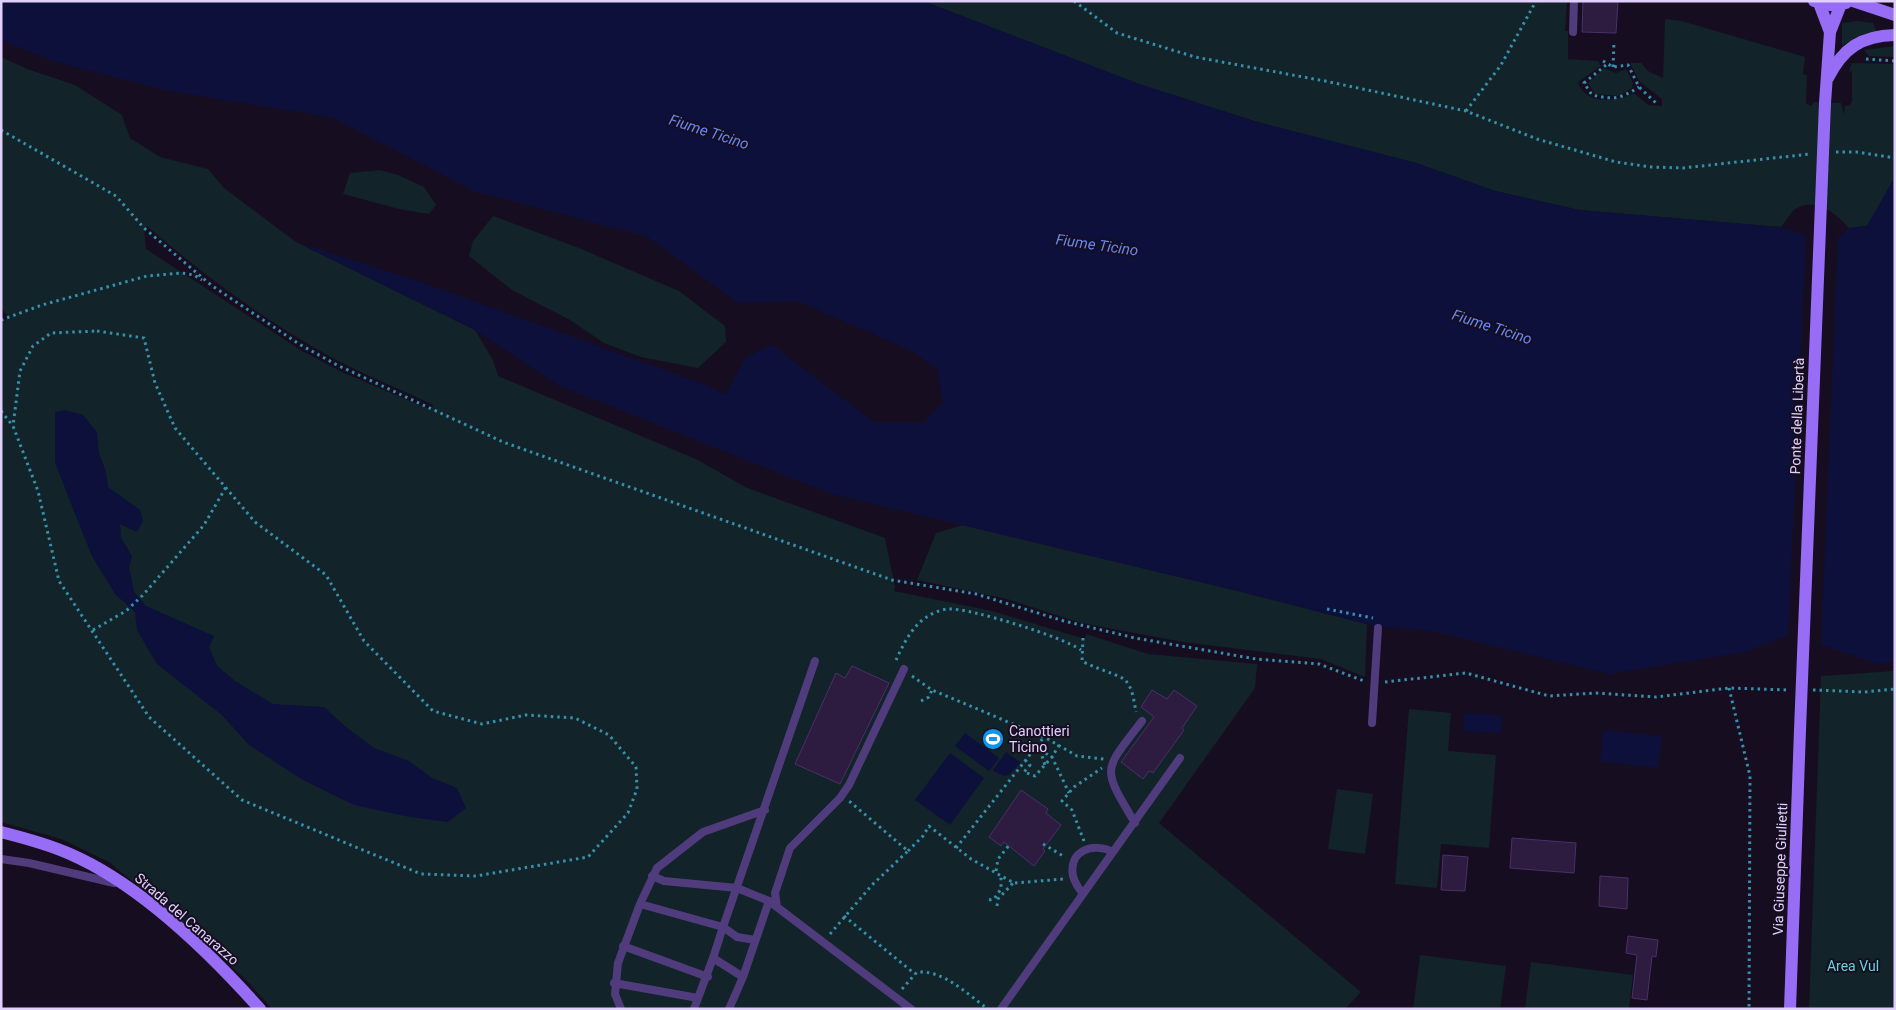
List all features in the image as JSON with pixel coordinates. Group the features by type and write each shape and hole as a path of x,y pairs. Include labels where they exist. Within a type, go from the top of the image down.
{"main road":[{"path":"1830,32 1817,2 1848,2 1895,15"},
{"path":"1830,32 1848,2"},
{"name":"Ponte della Libertà","path":"1800,730 1825,102 1830,32"},
{"path":"1826,82 1849,48 1869,39 1895,35"},
{"name":"Via Giuseppe Giulietti","path":"1790,1009 1800,730"},
{"name":"Strada del Canarazzo","path":"1,832 36,841 71,854 125,885 203,951 260,1009"}],"lane":[{"path":"1574,1 1574,32"},
{"path":"1372,723 1378,628"},
{"path":"694,1009 708,977 723,927 815,661"},
{"path":"777,907 775,893 790,848 842,796 904,669"},
{"path":"1134,823 1110,776 1112,761 1142,721"},
{"path":"1001,1009 1180,758"},
{"path":"621,1009 616,1001 614,983 623,946 652,876 658,868 703,832 765,810"},
{"path":"1083,894 1074,878 1075,860 1086,848 1095,846 1113,852"},
{"path":"1,859 29,863 125,885"},
{"path":"652,876 664,881 737,888 769,901 911,1009"},
{"path":"729,1009 743,977 769,901"},
{"path":"640,904 723,927 737,937 755,940"},
{"path":"623,946 708,977"},
{"path":"713,958 743,977"},
{"path":"614,983 698,998"}],"path":[{"path":"1074,1 1117,33 1195,57 1325,81 1466,111 1537,139 1584,154 1650,167 1716,166 1814,154"},
{"path":"1466,111 1501,65 1536,1"},
{"path":"1613,67 1614,42"},
{"path":"1866,59 1895,61"},
{"path":"1639,87 1621,98 1606,98 1592,95 1584,83 1604,63 1613,67 1628,64 1639,87 1656,102"},
{"path":"1,130 116,196 144,228 211,285"},
{"path":"1833,152 1857,152 1895,158"},
{"path":"1,320 42,305 147,276 182,273 194,275 299,344 337,365 503,442 892,580 976,594 1064,621 1135,638 1256,658 1319,664 1370,684 1466,672 1549,696 1596,693 1656,697 1729,688 1795,690"},
{"path":"1,410 13,426 38,490 59,581 149,717 242,800 421,874 476,876 588,858 628,813 637,789 636,768 609,734 575,718 526,715 482,724 433,710 364,641 326,575 256,522 175,428 155,383 144,338 97,332 51,333 33,346 20,371 13,426"},
{"path":"93,630 126,611 143,595 204,525 226,487"},
{"path":"1081,650 1072,643 1026,628 949,609 924,618 907,638 895,662 932,690 1044,737 1077,756 1112,761"},
{"path":"1327,610 1375,618"},
{"path":"1083,638 1082,661 1122,677 1127,681 1137,713 1142,721"},
{"path":"1729,688 1750,776 1749,1009"},
{"path":"1804,690 1864,692 1895,689"},
{"path":"922,701 932,690"},
{"path":"956,848 1044,737"},
{"path":"1025,760 1030,765 1024,772 1030,775 1038,774 1059,745"},
{"path":"1036,747 1052,757 1069,793"},
{"path":"1040,750 1045,765"},
{"path":"1086,848 1072,810 1062,801 1088,776 1112,761"},
{"path":"842,796 908,851"},
{"path":"824,943 844,916 923,836 929,826 971,859 1014,882 1074,878"},
{"path":"996,871 998,859 1010,844"},
{"path":"1042,844 1052,851 1075,860"},
{"path":"989,900 994,899 1000,890 1001,874"},
{"path":"997,906 1002,892 1014,882"},
{"path":"844,916 916,974"},
{"path":"895,997 916,974 932,972 941,976 988,1009"}],"green space":[{"path":"923,1 1567,1 1565,31 1568,31 1568,59 1598,61 1601,66 1578,82 1581,89 1587,95 1602,100 1611,100 1634,93 1648,105 1662,106 1662,99 1639,81 1630,63 1641,63 1648,71 1663,78 1665,19 1682,21 1805,57 1803,74 1807,75 1806,103 1811,106 1814,102 1841,103 1844,114 1845,106 1850,105 1852,101 1852,72 1849,71 1852,63 1895,64 1895,179 1867,226 1849,228 1832,212 1825,208 1811,205 1795,209 1781,227 1579,210 1495,191 1416,163 1254,121 1139,84"},
{"path":"1857,21 1873,23 1877,32 1860,35 1842,46 1842,23"},
{"path":"1895,46 1895,57 1869,56 1864,50"},
{"path":"1,57 30,70 75,85 122,115 130,138 160,157 208,169 224,188 296,242 475,330 493,360 498,376 696,459 745,487 885,538 895,587 894,591 992,611 1085,639 1086,634 1148,654 1257,664 1255,688 1159,823 1361,992 1345,1009 272,1009 249,983 201,938 109,862 61,839 1,822 1,321 9,318 1,307","holes":["147,226 235,296 281,327 342,363 433,405 431,410 344,373 302,351 146,249 144,228"]},
{"path":"1604,68 1616,73 1626,69 1633,83 1632,88 1618,96 1595,94 1588,83"},
{"path":"380,170 398,175 424,187 436,205 429,214 399,209 343,194 350,173"},
{"path":"493,216 579,248 679,291 725,326 726,342 698,368 641,357 604,343 570,320 512,290 469,256 473,241"},
{"path":"963,525 1367,624 1365,677 1321,659 1183,642 1081,623 1007,599 917,580 936,533"},
{"name":"Area Vul","path":"1895,671 1895,1009 1809,1009 1821,676"},
{"path":"1409,709 1451,713 1448,751 1496,755 1489,848 1441,844 1437,888 1395,884"},
{"path":"1337,789 1373,794 1365,854 1328,849"},
{"path":"1420,955 1506,966 1500,1009 1413,1009"},
{"path":"1531,962 1633,975 1629,1009 1525,1009"}],"water":[{"name":"Fiume Ticino","path":"1,1 923,1 1139,84 1254,121 1416,163 1495,191 1579,210 1781,227 1804,235 1839,237 1849,228 1867,226 1894,178 1895,662 1878,664 1790,634 1744,652 1609,674 1433,631 1374,626 1242,592 832,494 560,386 475,330 296,242 418,281 703,384 725,395 746,357 772,345 875,423 923,423 943,402 937,369 910,350 797,301 738,303 648,237 474,191 331,117 169,91 56,62 1,40"},
{"path":"65,410 83,415 97,432 99,453 106,472 108,487 140,510 143,521 137,532 120,524 121,538 132,556 129,567 134,592 146,606 214,636 209,647 217,666 235,681 273,704 324,707 346,727 374,748 409,761 432,778 457,788 466,808 448,822 410,817 354,805 303,780 249,745 222,715 157,664 137,630 135,612 115,594 92,556 55,462 55,412"},
{"path":"1464,713 1502,715 1501,733 1463,731"},
{"path":"1603,730 1662,736 1658,768 1600,761"},
{"path":"965,733 999,758 989,771 955,746"},
{"path":"1006,752 1021,763 1007,776 1003,776 993,770"},
{"path":"950,753 984,778 950,825 915,800"}],"pier":[{"path":"1806,233 1838,234 1821,647 1788,637"}],"building":[{"path":"1583,1 1618,1 1616,33 1582,32"},
{"path":"852,666 889,683 840,784 795,764 836,673 845,678"},
{"path":"1152,690 1167,699 1174,690 1197,706 1182,728 1184,730 1153,773 1149,771 1143,779 1121,762 1154,717 1141,707"},
{"path":"1021,790 1048,809 1046,813 1061,825 1043,849 1045,851 1034,866 1004,842 1001,846 989,837"},
{"path":"1512,838 1576,843 1574,873 1510,868"},
{"path":"1443,855 1468,857 1465,891 1441,890"},
{"path":"1600,876 1628,878 1627,909 1599,906"},
{"path":"1628,936 1658,940 1656,957 1652,956 1647,1000 1632,998 1637,955 1626,953"}],"place":[{"name":"Canottieri Ticino","path":"993,739"}]}
